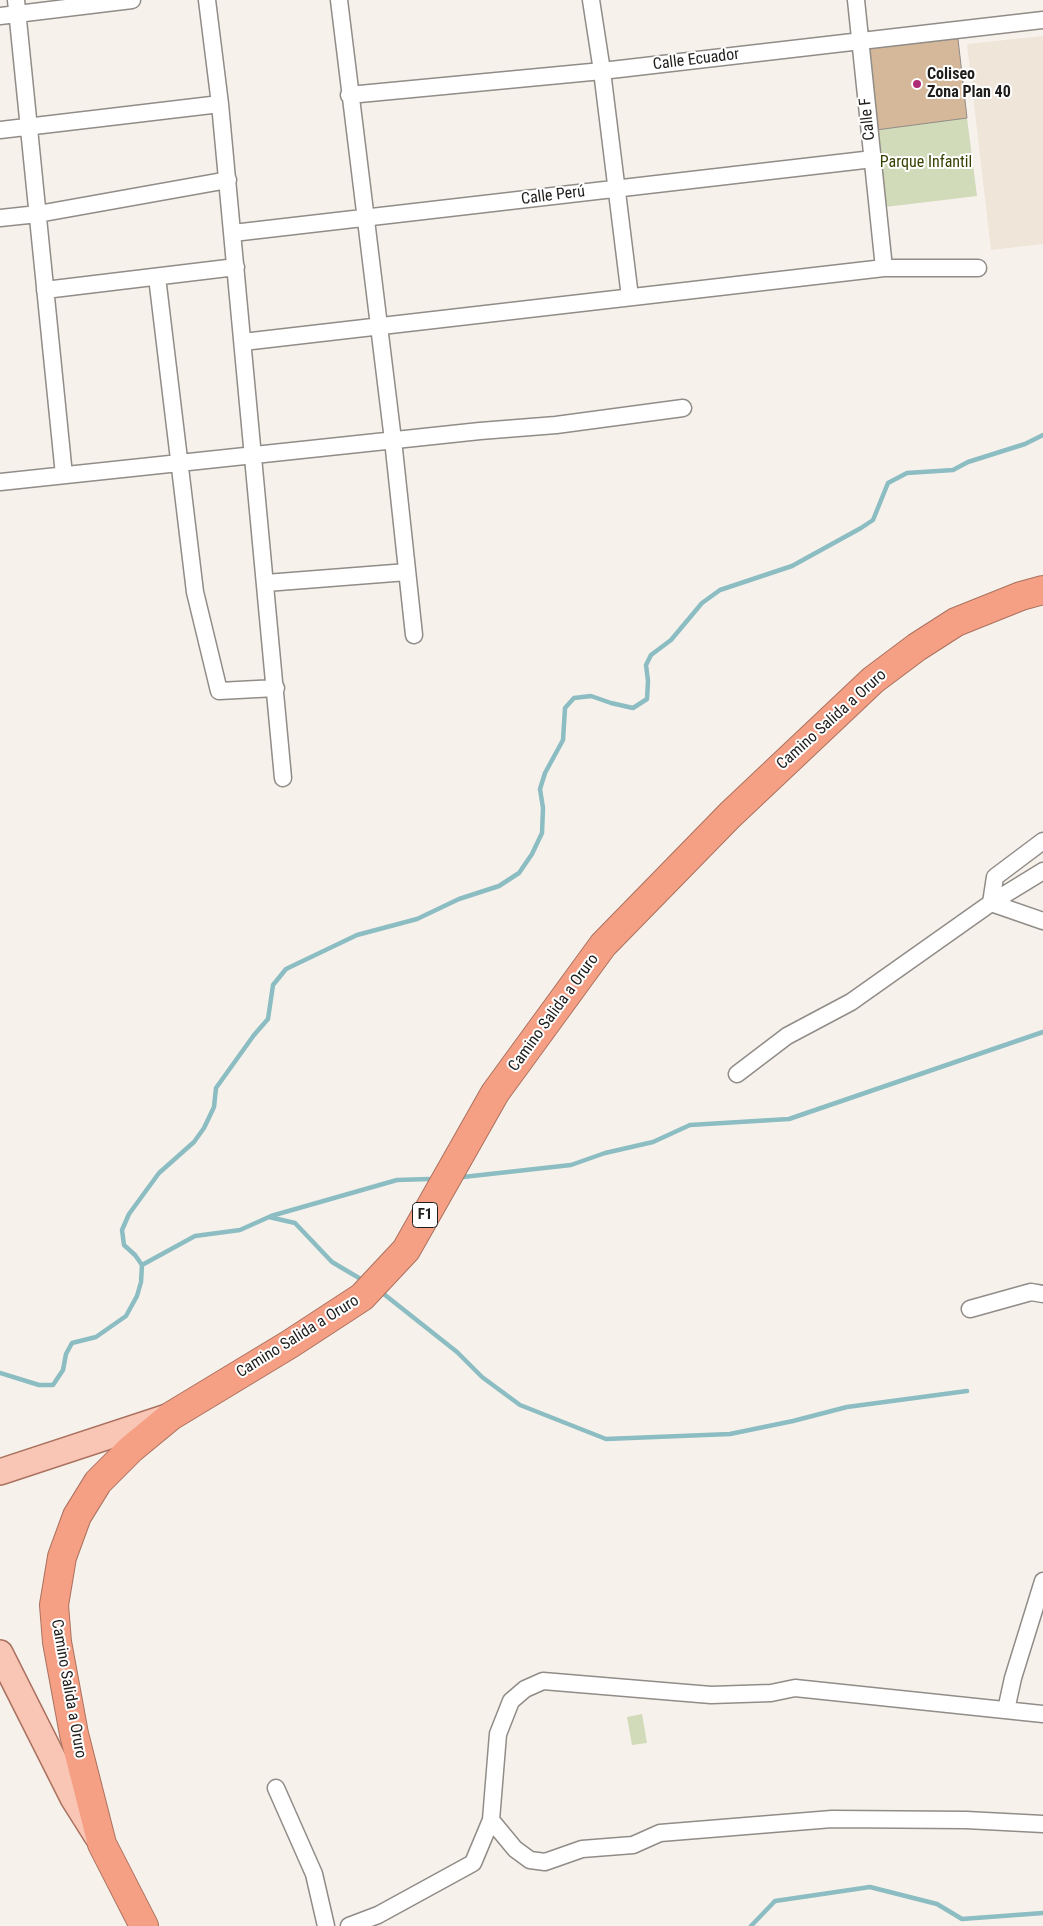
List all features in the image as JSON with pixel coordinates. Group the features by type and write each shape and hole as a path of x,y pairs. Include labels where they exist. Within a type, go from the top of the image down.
{"highway":[{"name":"Camino Salida a Oruro","path":"144,1926 102,1844 74,1734 57,1642 54,1605 62,1557 77,1516 98,1482 131,1449 171,1416 290,1344 362,1297 406,1250 495,1093 603,945 730,815 873,680 917,647 956,622 1021,596 1043,590"}],"main road":[{"path":"0,1472 171,1416"},
{"path":"0,1653 73,1798 102,1844"}],"street":[{"path":"0,16 17,7 132,0"},
{"path":"207,0 228,180 283,778"},
{"path":"339,0 414,635"},
{"path":"591,0 602,71 630,297"},
{"name":"Calle F","path":"856,0 884,268"},
{"path":"17,7 64,475"},
{"name":"Calle Ecuador","path":"349,95 602,71 1043,20"},
{"path":"0,130 220,104"},
{"name":"Calle Perú","path":"233,233 872,159"},
{"path":"0,218 38,214 228,180"},
{"path":"46,290 236,267"},
{"path":"243,342 884,268 978,268"},
{"path":"157,277 195,592 219,691 276,688"},
{"path":"0,482 392,440 556,425 683,408"},
{"path":"266,583 407,572"},
{"path":"991,903 995,877 1043,841"},
{"path":"737,1074 787,1036 851,1002 991,903 1043,871"},
{"path":"991,903 1043,921"},
{"path":"970,1309 1031,1292 1043,1294"},
{"path":"1006,1710 1013,1678 1043,1581"},
{"path":"349,1926 378,1915 473,1864 491,1820 498,1734 511,1701 525,1689 543,1681 711,1695 772,1693 795,1688 1043,1714"},
{"path":"276,1788 314,1874 326,1926"},
{"path":"491,1820 515,1849 530,1860 545,1862 582,1849 633,1846 660,1833 832,1819 966,1820 1043,1824"}],"shaded area":[{"path":"1043,36 1043,244 991,250 967,44"}],"green space":[{"name":"Parque Infantil","path":"967,118 977,196 885,207 876,130"},
{"path":"642,1714 647,1743 632,1745 627,1717"}],"building":[{"name":"Coliseo Zona Plan 40","path":"958,39 967,118 876,130 867,49"}],"waterway":[{"path":"0,1373 39,1385 53,1385 63,1370 66,1354 72,1343 96,1337 126,1316 137,1296 141,1282 142,1265 124,1245 122,1230 129,1214 159,1173 194,1142 204,1128 214,1107 216,1088 254,1035 268,1019 273,985 286,969 357,935 417,919 459,899 499,886 519,873 532,854 542,833 543,808 540,789 545,773 563,740 565,708 574,698 591,696 633,708 647,699 648,681 646,665 651,655 671,640 702,603 720,590 792,566 861,528 873,520 888,483 907,473 953,470 968,462 1025,444 1043,435"},
{"path":"463,1177 571,1165 605,1153 653,1142 690,1125 789,1119 1043,1032"},
{"path":"271,1216 397,1180 429,1179"},
{"path":"142,1265 195,1236 240,1230 269,1217 295,1223 332,1262 359,1278"},
{"path":"380,1291 457,1352 482,1377 520,1405 606,1439 730,1434 847,1407 967,1391"},
{"path":"751,1926 775,1901 870,1887 937,1904 962,1919 1043,1913"}],"place":[{"name":"Coliseo Zona Plan 40","path":"917,84"}]}
